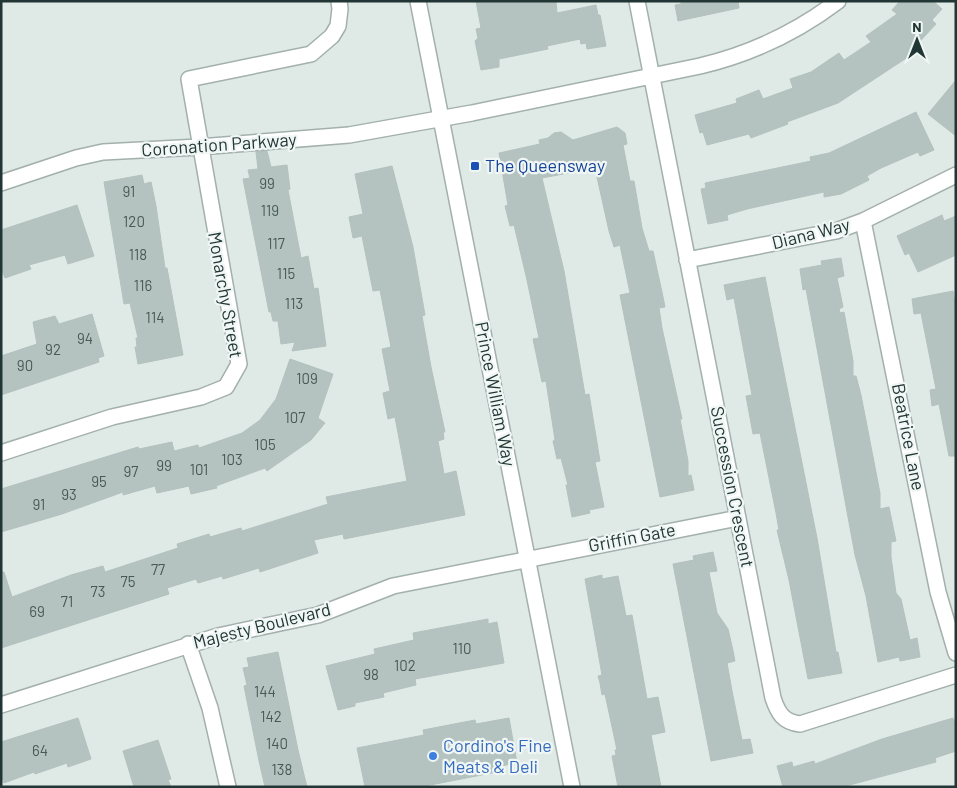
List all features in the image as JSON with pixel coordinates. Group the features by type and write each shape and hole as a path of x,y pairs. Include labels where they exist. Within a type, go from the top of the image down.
{"street":[{"name":"Monarchy Street","path":"1,453 112,416 201,397 226,387 239,364 199,147 189,79 311,54 332,36 338,26 339,1"},
{"name":"Prince William Way","path":"418,1 572,787"},
{"name":"Succession Crescent","path":"637,1 773,698 778,712 784,719 800,724 810,722 956,675"},
{"path":"441,119 713,63 749,51 794,30 838,1"},
{"name":"Coronation Parkway","path":"1,182 103,152 199,147 349,135 441,119"},
{"name":"Diana Way","path":"688,260 836,231 956,175"},
{"name":"Beatrice Lane","path":"863,220 938,592 956,653"},
{"name":"Griffin Gate","path":"526,558 738,518"},
{"name":"Majesty Boulevard","path":"1,705 188,644 318,615 393,586 526,558"},
{"path":"188,644 210,708 228,787"}],"building":[{"path":"476,1 556,1 557,13 596,5 598,15 600,15 606,46 587,49 586,43 581,44 580,39 547,46 548,49 499,59 499,67 481,70 475,41 478,38 476,29 481,28"},
{"path":"681,1 738,1 739,8 678,21 675,5 681,4"},
{"path":"900,1 933,1 942,9 932,20 936,24 909,53 911,55 838,103 751,138 749,134 707,145 703,132 700,133 695,115 737,103 736,99 759,90 763,99 793,88 790,79 811,72 839,53 844,60 871,42 866,36 897,14 892,10"},
{"path":"956,80 956,136 928,114"},
{"path":"916,112 934,150 920,156 918,152 881,168 867,176 869,180 841,194 824,197 824,192 747,209 727,215 728,220 708,224 701,189 706,188 705,183 811,161 810,157 829,153"},
{"path":"617,127 625,133 627,144 623,145 630,181 634,181 642,228 649,251 653,251 662,292 665,307 659,308 662,328 682,419 680,419 688,461 688,476 691,475 694,490 660,497 620,295 630,293 620,245 614,247 609,231 595,168 542,178 564,271 585,395 589,394 600,461 595,462 604,507 589,510 590,513 572,517 566,485 568,485 561,458 557,459 553,441 555,440 546,381 542,382 533,339 539,338 527,280 514,225 510,226 505,206 508,205 499,153 540,144 539,140 548,138 554,133 561,132 573,140"},
{"path":"267,151 271,167 287,165 290,189 288,190 301,258 308,256 314,289 318,288 326,346 292,351 295,342 281,344 278,321 273,321 271,312 269,312 243,179 250,178 248,170 258,169 256,152"},
{"path":"392,166 413,247 425,315 422,316 445,432 443,432 444,439 438,441 444,474 456,471 465,515 344,539 343,534 314,540 318,553 260,572 259,568 223,579 222,576 198,583 196,579 167,588 169,594 1,648 1,572 4,572 12,597 71,575 103,566 105,572 178,548 177,544 209,534 210,537 241,528 242,531 328,504 326,497 407,481 395,417 388,419 383,393 390,391 382,349 391,347 380,290 373,291 362,236 353,238 349,217 363,214 355,174"},
{"path":"142,175 144,184 151,182 165,268 167,268 183,355 138,364 135,347 137,347 136,338 138,338 130,303 124,304 104,182"},
{"path":"77,205 94,256 68,264 65,255 29,265 31,269 5,278 1,268 1,230"},
{"path":"942,215 944,221 956,216 956,255 918,272 909,253 905,255 897,236"},
{"path":"841,258 844,276 837,278 843,307 839,309 840,313 844,312 853,361 853,376 856,376 861,395 880,493 880,509 889,507 896,541 891,542 891,557 896,593 901,599 910,640 917,638 920,657 900,661 899,657 878,662 866,596 855,555 806,289 803,290 800,269 822,265 821,261"},
{"path":"765,277 817,538 836,652 838,652 842,673 808,679 789,580 777,530 779,530 760,433 753,434 746,396 752,395 734,298 727,300 724,285"},
{"path":"953,291 956,311 956,456 949,456 939,404 932,406 930,390 936,389 921,313 914,314 912,299"},
{"path":"92,314 104,356 98,358 99,362 1,395 1,356 37,344 33,322 55,316 59,324"},
{"path":"290,359 333,374 318,418 325,423 311,440 267,471 265,468 216,486 217,488 191,494 189,486 157,493 155,486 123,495 123,492 62,514 1,532 1,489 138,447 139,449 172,442 174,451 198,445 199,448 242,433 260,420 276,399"},
{"path":"713,552 717,571 709,572 717,613 728,629 735,661 727,663 733,696 742,740 750,739 753,753 711,761 673,564 694,560 693,556"},
{"path":"602,575 602,579 618,576 626,616 632,615 647,699 658,697 665,732 651,735 661,787 618,787 612,756 616,755 615,750 617,750 605,694 602,695 598,676 602,675 585,579"},
{"path":"488,619 488,624 497,622 504,663 415,679 416,685 383,693 384,697 355,703 355,706 338,710 326,666 375,654 374,649 414,640 413,633"},
{"path":"278,652 307,787 265,787 259,761 244,686 247,685 243,668 249,667 247,658"},
{"path":"78,718 91,759 68,767 67,763 35,774 34,772 4,783 1,775 1,742"},
{"path":"509,718 517,763 501,766 502,771 420,787 365,787 357,748 424,735 423,730 475,720 476,724"},
{"path":"953,718 956,726 956,751 935,758 936,762 842,787 783,787 777,766 792,762 793,767 814,761 815,764 882,739"},
{"path":"158,740 171,779 168,780 171,787 134,787 123,751"}],"place":[{"name":"The Queensway","path":"475,166"},
{"name":"Cordino's Fine Meats & Deli","path":"433,756"}]}
